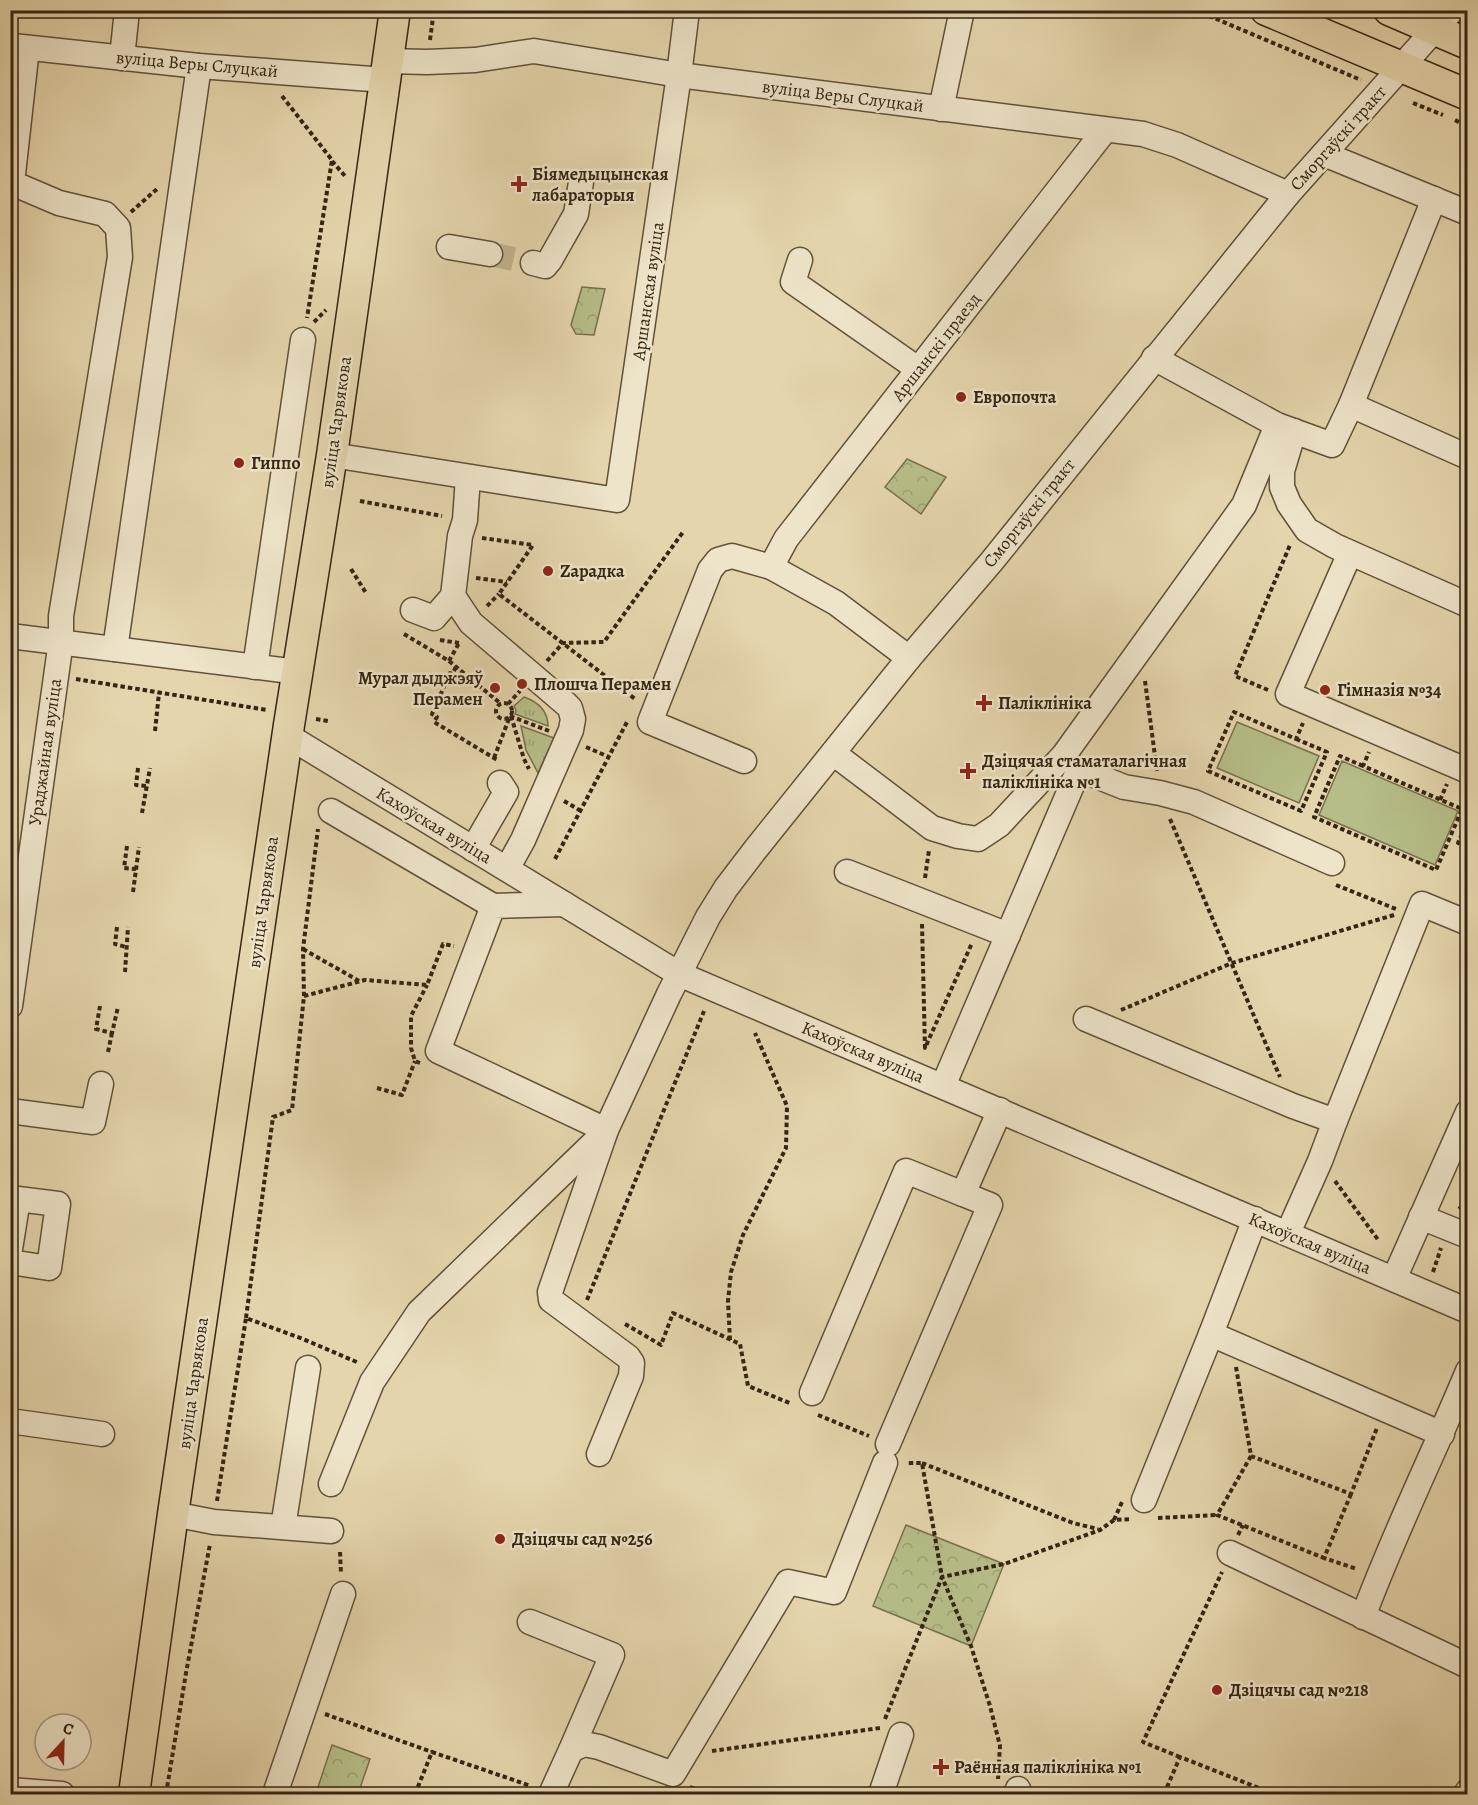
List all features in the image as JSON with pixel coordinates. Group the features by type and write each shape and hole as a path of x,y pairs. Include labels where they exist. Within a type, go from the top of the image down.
{"main road":[{"name":"вуліца Чарвякова","path":"134,1794 288,736 332,455 395,10"},
{"path":"1266,10 1467,95"},
{"path":"1389,10 1443,20 1467,44"}],"street":[{"path":"122,58 127,10"},
{"name":"Аршанская вуліца","path":"468,477 617,500 687,10"},
{"path":"941,109 962,10"},
{"name":"Сморгаўскі тракт","path":"606,1130 708,917 754,850 909,658 992,561 1288,194 1443,20"},
{"path":"19,47 12,183 59,203 105,214 118,228"},
{"name":"вуліца Веры Слуцкай","path":"19,47 200,66 386,71 427,62 476,60 534,51 679,75 1143,134 1178,145 1288,194"},
{"path":"115,649 200,66"},
{"name":"Аршанскі праезд","path":"771,567 786,539 1105,130"},
{"path":"1324,154 1467,213"},
{"path":"533,263 545,266 550,260 576,214 582,182"},
{"path":"1154,358 1285,428 1332,445 1351,405 1434,199"},
{"name":"Ураджайная вуліца","path":"10,1006 56,676 61,616 120,257 118,228"},
{"path":"449,247 490,254"},
{"path":"800,260 793,282 918,369"},
{"path":"255,667 307,328"},
{"path":"1351,405 1467,457"},
{"path":"1285,428 1282,487 1289,504 1307,530 1350,553 1467,605"},
{"path":"833,753 932,828 978,839 999,825 1064,755 1140,650 1244,505 1285,428"},
{"path":"332,455 468,477 465,520 460,536 454,586 434,618 413,610"},
{"path":"1350,553 1288,693 1467,771"},
{"path":"744,761 650,722 710,570 718,560 732,556 771,567 836,603 909,658"},
{"path":"454,586 471,623 566,704 570,708 573,719 571,730 523,840 507,869"},
{"path":"10,636 298,672"},
{"name":"Кахоўская вуліца","path":"288,736 680,974 1467,1311"},
{"path":"943,1086 1079,769 1124,787 1194,802 1332,863"},
{"path":"473,849 506,792 501,773"},
{"path":"324,819 493,906 564,904"},
{"path":"847,872 1008,935"},
{"path":"1288,1233 1320,1161 1422,904 1466,917"},
{"path":"493,906 438,1052 606,1130"},
{"path":"1089,1021 1293,1106 1335,1120"},
{"path":"10,1111 93,1122 101,1084"},
{"path":"963,1194 1000,1110"},
{"path":"1394,1279 1467,1112"},
{"path":"599,1454 631,1376 632,1363 628,1356 551,1300 550,1292 606,1130"},
{"path":"331,1484 372,1382 419,1312 606,1130"},
{"path":"571,1750 584,1744 599,1747 673,1774 788,1582 834,1592 887,1454 990,1205 906,1171 808,1404"},
{"path":"10,1249 18,1199 58,1204 49,1268 10,1262"},
{"path":"1421,1217 1456,1237"},
{"path":"1143,1512 1221,1339 1256,1219"},
{"path":"1221,1339 1442,1434"},
{"path":"283,1527 308,1368"},
{"path":"1363,1617 1378,1576 1442,1434 1467,1371"},
{"path":"10,1421 102,1434"},
{"path":"173,1514 214,1522 331,1531"},
{"path":"1230,1553 1467,1666"},
{"path":"275,1794 343,1594"},
{"path":"530,1622 612,1655 551,1794"},
{"path":"881,1794 901,1735"},
{"path":"10,1790 62,1794"}],"path":[{"path":"427,62 434,10"},
{"path":"1195,10 1367,83"},
{"path":"281,94 332,160 307,328"},
{"path":"1413,103 1461,122 1467,127"},
{"path":"118,228 134,207 157,190 158,180"},
{"path":"307,328 327,308"},
{"path":"360,501 465,520"},
{"path":"508,704 562,643 604,642 682,532"},
{"path":"1271,680 1267,690 1235,676 1292,541"},
{"path":"351,569 366,593"},
{"path":"454,586 507,582"},
{"path":"415,636 404,634 456,667 500,703 508,704"},
{"path":"437,640 468,645"},
{"path":"1140,650 1160,794 1293,1106"},
{"path":"456,667 452,674 450,673 432,714 437,717 434,722 494,758 501,773"},
{"path":"56,676 268,710"},
{"path":"155,731 159,693"},
{"path":"500,703 495,710 498,717 506,719 510,716"},
{"path":"494,758 512,711 508,704"},
{"path":"1234,712 1296,739 1327,752 1301,811 1208,771 1234,712"},
{"path":"510,716 524,759 537,784 545,789"},
{"path":"1296,739 1305,719"},
{"path":"1363,766 1371,747"},
{"path":"1340,756 1363,766 1462,809 1436,870 1314,817 1340,756"},
{"path":"138,768 136,784 147,786"},
{"path":"142,813 150,768"},
{"path":"246,1318 273,1117 292,1110 304,996 303,949 324,819"},
{"path":"1467,820 1458,843 1467,847"},
{"path":"932,828 922,901 925,1048 980,924"},
{"path":"127,846 124,868 136,869"},
{"path":"133,892 139,847"},
{"path":"1089,1021 1232,963 1421,907"},
{"path":"117,927 115,944 126,947"},
{"path":"125,972 128,927"},
{"path":"304,996 365,980 427,985 443,944 477,951"},
{"path":"303,949 360,982"},
{"path":"100,1006 96,1029 112,1033"},
{"path":"108,1052 118,1007"},
{"path":"596,1306 587,1301 704,1011"},
{"path":"730,1340 728,1301 731,1272 742,1235 786,1148 787,1106 755,1033"},
{"path":"377,1088 402,1095 415,1061"},
{"path":"1320,1161 1379,1241"},
{"path":"1436,1266 1456,1237"},
{"path":"624,1323 661,1345 673,1313 740,1344 748,1386 808,1404 887,1454 922,1463 1073,1523 1100,1530"},
{"path":"1217,1515 1251,1456 1221,1339"},
{"path":"1324,1558 1384,1410"},
{"path":"1251,1456 1351,1494"},
{"path":"922,1463 942,1577 971,1646 990,1707 1000,1746 997,1770 1011,1790"},
{"path":"942,1577 1004,1564 1100,1530 1114,1520 1143,1512 1217,1515 1324,1558 1378,1576"},
{"path":"1230,1553 1143,1742 1274,1794"},
{"path":"686,1755 881,1728 942,1577"},
{"path":"305,1707 551,1794"},
{"path":"415,1794 432,1752"},
{"path":"1164,1794 1180,1757"}],"green space":[{"path":"582,287 605,289 594,335 576,334 571,325"},
{"path":"907,459 946,477 921,514 885,487"},
{"path":"524,697 541,708 548,721 548,726 515,714 514,706"},
{"path":"1237,722 1319,756 1299,803 1217,768"},
{"path":"521,726 554,738 538,773 526,750"},
{"path":"1342,761 1458,811 1435,865 1319,815"},
{"path":"906,1525 1004,1564 971,1646 873,1606"},
{"path":"332,1745 370,1759 358,1794 316,1793"}],"tunnel":[{"path":"490,254 533,263"}],"place":[{"name":"Біямедыцынская лабараторыя","path":"519,184"},
{"name":"Европочта","path":"961,397"},
{"name":"Гиппо","path":"239,463"},
{"name":"Zарадка","path":"548,571"},
{"name":"Плошча Перамен","path":"522,684"},
{"name":"Мурал дыджэяў Перамен","path":"495,688"},
{"name":"Гімназія №34","path":"1325,690"},
{"name":"Паліклініка","path":"984,703"},
{"name":"Дзіцячая стаматалагічная паліклініка №1","path":"968,771"},
{"name":"Дзіцячы сад №256","path":"500,1539"},
{"name":"Дзіцячы сад №218","path":"1217,1690"},
{"name":"Раённая паліклініка №1","path":"941,1767"}]}
